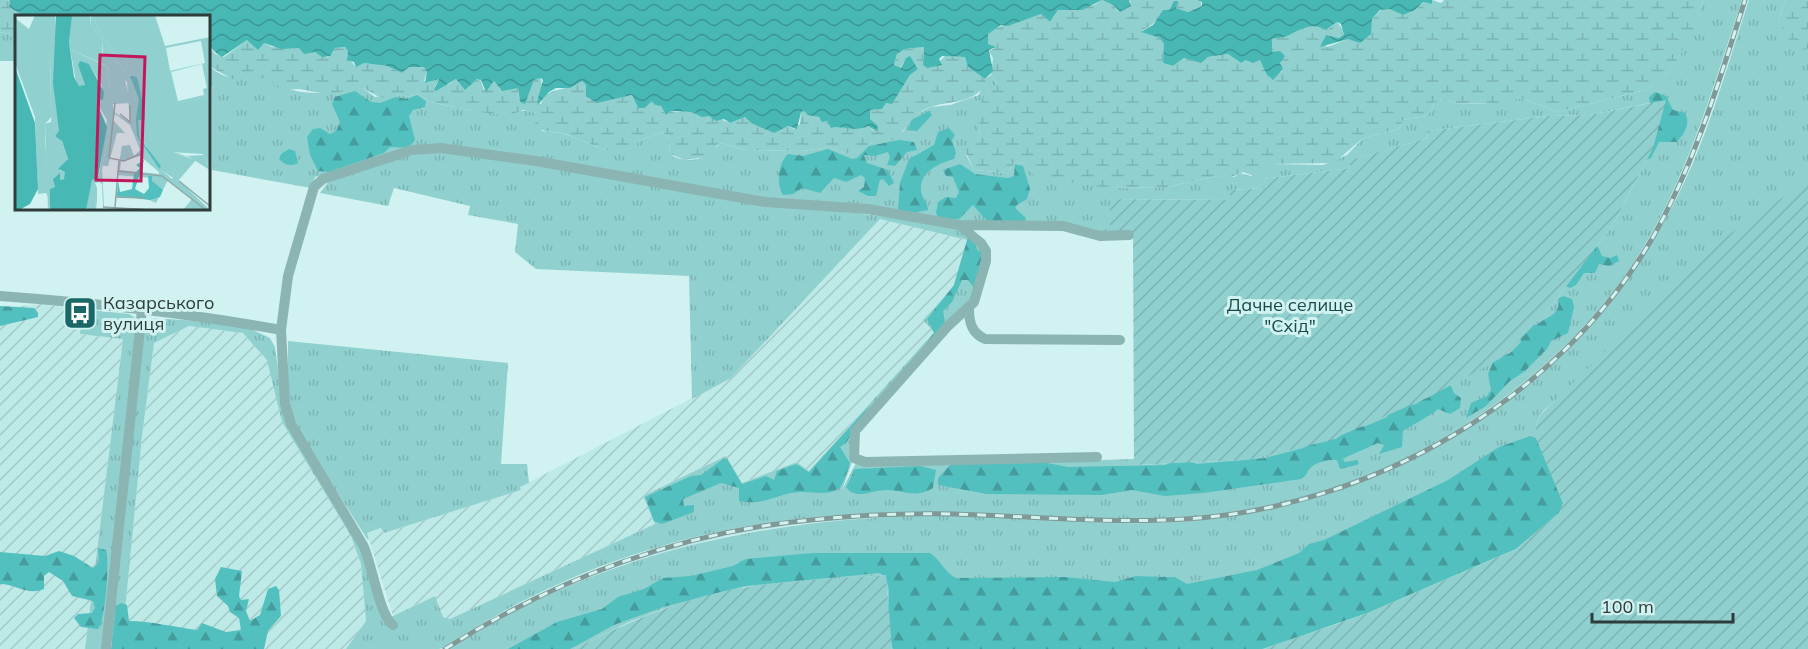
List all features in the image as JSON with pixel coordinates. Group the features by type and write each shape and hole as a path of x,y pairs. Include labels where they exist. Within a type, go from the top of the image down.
{"street":[{"path":"393,625 385,615 371,561 363,545 287,415 281,330 288,276 314,187 323,179 421,148 441,148 536,161 765,202 868,209 959,225 1063,226 1100,236 1129,235"},
{"path":"959,225 986,250 986,261 976,298 969,309 948,326 858,428 854,435 855,458 865,462 1097,457"},
{"path":"0,296 217,318 281,330"},
{"path":"969,309 969,322 977,335 985,339 1052,342 1120,340"},
{"path":"106,649 142,310"}],"shaded area":[{"path":"1742,0 1749,0 1719,92 1689,171 1652,244 1630,276 1593,322 1539,377 1502,406 1418,456 1327,494 1257,511 1188,521 1086,523 951,516 875,518 806,523 727,536 623,564 558,589 476,632 449,649 442,649 556,585 622,559 727,530 807,517 877,512 952,511 1086,518 1189,517 1257,507 1326,490 1416,452 1499,402 1536,372 1590,318 1626,273 1648,240 1683,169"},
{"path":"880,219 967,240 953,289 934,331 809,471 797,462 742,483 726,456 643,496 655,524 450,619 443,617 435,596 393,616 367,533 382,528 384,533 521,490 520,487 731,378"},
{"path":"42,304 82,309 80,334 123,339 85,649 0,649 0,308"},
{"path":"189,326 243,333 268,360 282,422 351,536 361,564 366,621 346,649 121,649 142,436 154,343"}],"green space":[{"path":"0,0 10,0 9,7 24,15 15,15 15,42 11,34 0,32"},
{"path":"1102,0 1113,5 1118,11 1131,2 1129,0 1200,0 1202,6 1188,12 1176,8 1177,4 1172,4 1169,10 1163,10 1155,22 1143,30 1142,32 1160,38 1165,44 1163,63 1173,66 1184,58 1200,62 1208,57 1228,54 1241,63 1246,60 1260,60 1271,79 1282,71 1280,63 1284,55 1280,52 1272,52 1271,39 1285,37 1310,26 1328,29 1337,22 1345,32 1339,38 1326,35 1323,42 1327,47 1348,39 1361,42 1363,37 1369,36 1372,19 1382,9 1393,9 1403,15 1415,10 1423,2 1432,4 1432,0 1441,3 1444,0 1703,0 1691,36 1674,65 1657,85 1558,112 1521,98 1495,104 1454,103 1445,99 1434,103 1426,116 1403,120 1399,129 1363,138 1334,163 1272,164 1257,177 1243,172 1229,178 1218,176 1167,187 1109,188 1044,179 1036,177 1023,162 1014,164 1007,173 974,170 965,151 972,140 980,137 978,108 985,95 997,84 991,75 993,58 989,51 995,48 988,45 988,34 1004,25 1041,14 1050,22 1058,10 1094,5"},
{"path":"1703,0 1742,0 1702,120 1678,179 1650,236 1612,293 1565,346 1511,393 1450,434 1386,467 1319,493 1250,510 1182,518 1078,518 923,513 820,517 768,523 708,534 649,550 591,570 518,604 443,648 346,649 366,621 361,564 351,536 282,422 267,360 243,333 189,326 154,343 142,436 124,621 108,649 144,330 150,318 217,322 249,328 270,338 275,347 283,405 362,545 383,617 393,616 435,596 443,617 450,619 655,524 643,496 726,456 742,483 797,462 809,471 934,332 923,320 953,288 967,240 880,219 731,378 692,399 689,276 536,269 515,252 518,224 468,215 470,206 394,188 388,206 320,193 329,181 422,151 487,157 765,205 858,213 958,227 983,248 974,297 856,427 852,462 842,490 856,463 1003,463 1134,459 1135,465 1246,460 1503,357 1545,314 1613,225 1653,148 1665,100 1589,115 1548,116 1427,131 1428,138 1351,160 1350,168 1263,179 1263,188 1231,190 1230,200 1110,199 1110,233 964,223 765,199 441,145 315,177 311,188 212,170 210,67 224,76 230,77 257,79 270,75 289,89 301,92 363,88 375,97 400,94 407,97 419,94 430,102 474,111 529,111 536,113 542,131 561,133 607,150 625,151 635,148 638,141 663,132 669,139 670,154 680,159 690,160 706,156 722,143 745,150 802,151 829,147 845,153 857,153 865,144 885,142 904,131 912,117 931,107 950,105 979,95 985,79 991,75 997,84 979,124 980,137 976,139 966,155 974,170 1007,173 1014,164 1023,162 1031,171 1109,188 1167,187 1218,176 1234,177 1240,173 1251,176 1272,164 1323,165 1347,155 1363,138 1399,129 1403,120 1426,116 1434,103 1445,99 1454,103 1485,104 1521,98 1558,112 1645,90 1656,83 1675,64"},
{"path":"1749,0 1786,0 1778,22 1804,50 1808,49 1808,180 1541,413 1536,427 1563,503 1560,512 1516,549 1297,639 1264,649 892,649 886,575 745,587 663,609 627,623 575,649 449,649 507,615 566,587 627,564 690,546 754,532 885,517 951,516 1130,523 1190,521 1264,510 1337,490 1405,461 1470,425 1530,382 1584,331 1631,273 1671,209 1695,159"},
{"path":"1786,0 1808,0 1808,49 1793,46 1778,22"},
{"path":"0,32 11,34 15,42 15,61 0,61"},
{"path":"247,40 251,41 256,48 264,43 272,47 299,48 308,53 315,52 328,57 335,48 345,47 349,51 347,56 355,66 364,63 387,66 402,73 409,67 425,67 427,72 424,81 427,83 439,78 435,87 449,84 456,79 467,87 480,79 484,90 488,89 494,81 501,90 518,88 519,99 526,100 534,80 541,78 542,89 537,104 541,104 549,93 582,81 586,85 588,97 596,102 632,95 638,108 645,108 652,101 661,106 666,115 671,111 690,111 730,123 745,117 751,123 775,131 788,126 794,129 800,124 801,112 804,111 827,121 833,128 859,129 868,126 874,131 876,125 870,119 870,110 882,109 884,104 893,101 910,75 918,69 914,62 905,60 900,68 894,65 897,54 905,49 924,47 923,65 940,61 945,56 965,57 968,67 985,79 986,84 981,91 967,99 922,111 896,138 884,143 867,145 857,153 845,153 829,147 802,151 745,150 722,143 717,145 712,156 685,160 670,154 669,139 663,132 638,141 634,151 617,152 562,133 541,130 535,126 536,113 523,110 508,116 430,102 419,94 407,97 400,94 381,98 363,88 327,94 299,89 282,90 274,85 270,75 261,79 232,79 210,67 210,48 215,54 224,57"},
{"path":"355,91 371,102 380,103 396,97 407,99 417,95 426,101 425,107 413,110 409,116 415,140 407,147 390,147 384,153 329,172 318,171 310,155 307,137 313,129 320,128 330,134 336,131 340,122 332,104 335,97"},
{"path":"1655,92 1666,96 1673,110 1685,113 1687,125 1677,142 1659,142 1651,158 1644,161 1651,108 1649,97"},
{"name":"Дачне селище \"Схід\"","path":"1666,100 1653,148 1613,225 1545,314 1503,357 1429,397 1328,441 1246,460 1134,465 1133,234 1110,233 1110,199 1230,200 1230,190 1263,188 1262,179 1350,168 1350,160 1428,138 1427,131 1548,116 1589,115"},
{"path":"929,111 932,115 917,131 908,130 911,120"},
{"path":"949,128 955,135 952,140 956,153 954,159 931,169 921,184 921,191 928,210 913,213 898,210 900,183 909,159 934,145 938,132"},
{"path":"899,140 914,142 917,150 907,152 895,166 887,165 890,157 888,152 875,156 864,155 867,163 888,170 894,183 889,186 883,179 880,180 876,196 868,196 858,191 864,187 865,178 861,175 846,182 834,178 820,193 802,188 793,194 783,195 779,180 780,168 788,154 803,156 828,149 852,159 857,158 869,146"},
{"path":"289,149 295,151 298,163 288,165 279,159 281,154"},
{"path":"960,164 975,174 1008,178 1014,176 1015,164 1023,166 1030,189 1027,199 1015,208 1026,218 1025,221 987,221 973,205 959,219 939,219 936,213 938,202 946,197 956,198 959,192 953,177 946,176 943,170"},
{"path":"1808,180 1808,649 1264,649 1368,613 1516,549 1560,512 1563,503 1536,438 1536,427 1541,414 1720,241"},
{"path":"968,237 975,242 977,250 983,253 974,288 968,280 962,280 952,302 943,311 945,322 917,355 934,333 927,319 954,285"},
{"path":"1595,246 1598,247 1602,256 1610,258 1617,255 1619,261 1609,266 1599,264 1595,273 1584,273 1576,285 1570,288 1565,286"},
{"path":"1563,296 1572,299 1574,307 1568,333 1551,341 1547,349 1525,371 1510,381 1486,406 1466,418 1471,403 1487,396 1491,390 1488,374 1494,360 1510,353 1521,342 1520,336 1531,324 1537,325 1552,315 1557,309 1558,299"},
{"path":"0,306 34,308 38,317 0,326"},
{"path":"82,309 129,314 137,319 102,649 85,649 123,339 80,334"},
{"path":"288,341 508,363 501,464 527,464 529,483 520,487 521,490 384,533 381,528 367,533 369,540 367,539 293,422 288,401"},
{"path":"1449,382 1454,393 1461,398 1460,408 1450,414 1438,409 1403,431 1402,447 1379,454 1384,445 1378,443 1342,459 1345,462 1357,460 1359,463 1357,465 1340,469 1337,460 1324,461 1311,467 1301,479 1165,496 1132,490 1102,495 987,494 938,485 938,478 952,463 1047,463 1068,467 1166,465 1175,456 1197,464 1265,458 1303,448 1317,441 1336,439 1350,428 1366,426 1387,417 1391,408 1416,404"},
{"path":"870,405 846,443 840,447 850,463 839,488 826,493 795,492 765,501 748,502 739,501 739,488 721,483 683,499 684,506 694,505 694,512 662,524 654,521 645,497 691,476 701,475 723,459 727,459 742,484 766,476 774,480 777,471 796,464 809,472"},
{"path":"1530,436 1536,438 1563,503 1560,512 1516,549 1368,613 1262,649 893,649 886,625 888,584 880,573 745,586 663,607 614,625 570,649 508,649 557,622 602,609 618,597 644,589 663,578 691,576 733,566 746,559 812,553 930,553 948,573 956,578 1065,577 1115,582 1136,576 1175,577 1187,584 1257,570 1299,553 1309,544 1324,540 1448,480 1499,447"},
{"path":"920,466 936,470 933,488 921,493 886,490 859,494 846,487 855,469"},
{"path":"98,548 106,550 107,566 105,604 98,629 81,627 74,618 78,614 92,613 95,608 93,601 72,596 63,581 49,572 44,576 44,589 38,591 0,584 0,552 45,556 59,551 74,556 93,568 99,562"},
{"path":"221,567 242,571 239,596 241,600 249,599 246,611 250,621 260,615 268,589 276,586 279,590 281,616 268,631 264,649 111,649 116,606 121,603 127,605 129,621 197,630 202,623 226,632 241,630 239,618 230,612 228,606 217,596 215,579"},
{"path":"886,575 892,649 575,649 659,611 725,591 782,583"}],"water":[{"path":"10,0 1102,0 1082,10 1058,10 1050,22 1041,14 1008,26 1001,25 988,34 988,44 996,47 989,50 993,71 985,79 968,67 965,57 942,56 939,59 942,65 927,68 923,65 924,47 905,49 897,54 894,65 901,68 906,58 910,56 918,69 910,75 892,104 886,103 882,109 870,110 870,119 878,126 876,131 868,126 859,129 831,128 827,121 822,122 819,117 808,115 804,111 801,112 797,129 788,126 774,133 751,123 745,117 730,123 724,119 716,121 709,116 702,117 692,112 671,111 666,115 661,106 655,105 652,101 645,108 638,108 632,95 597,103 586,96 586,85 582,81 570,88 556,88 549,92 538,105 543,80 541,78 534,80 525,104 520,102 518,88 502,91 494,81 486,92 481,80 477,79 465,90 456,79 436,91 434,90 439,79 425,83 427,72 424,67 409,67 402,73 387,66 364,63 356,67 354,62 347,60 348,51 345,47 335,48 330,56 322,57 315,52 304,54 299,48 281,49 264,43 258,50 247,40 222,57 210,46 210,15 22,15 9,7"},
{"path":"1102,0 1129,0 1131,6 1120,12 1113,5"},
{"path":"1197,0 1432,0 1432,4 1423,2 1415,10 1403,15 1390,9 1380,10 1372,19 1371,34 1360,43 1348,39 1320,47 1326,35 1339,38 1344,34 1341,24 1337,22 1326,30 1311,26 1285,37 1272,39 1272,52 1280,51 1285,56 1280,63 1283,69 1273,80 1267,75 1260,60 1253,63 1246,60 1241,63 1228,54 1208,57 1201,63 1184,58 1173,66 1163,63 1164,44 1160,38 1141,32 1153,25 1163,10 1169,10 1174,1 1178,1 1176,8 1188,12 1202,6 1202,2"}],"railway":[{"path":"445,649 530,601 575,581 620,563 714,535 811,520 882,515 954,514 1098,520 1185,519 1255,510 1323,493 1390,468 1454,435 1513,395 1566,348 1614,295 1653,237 1694,151 1745,0"}],"place":[{"name":"Казарського вулиця","path":"80,313"}]}
